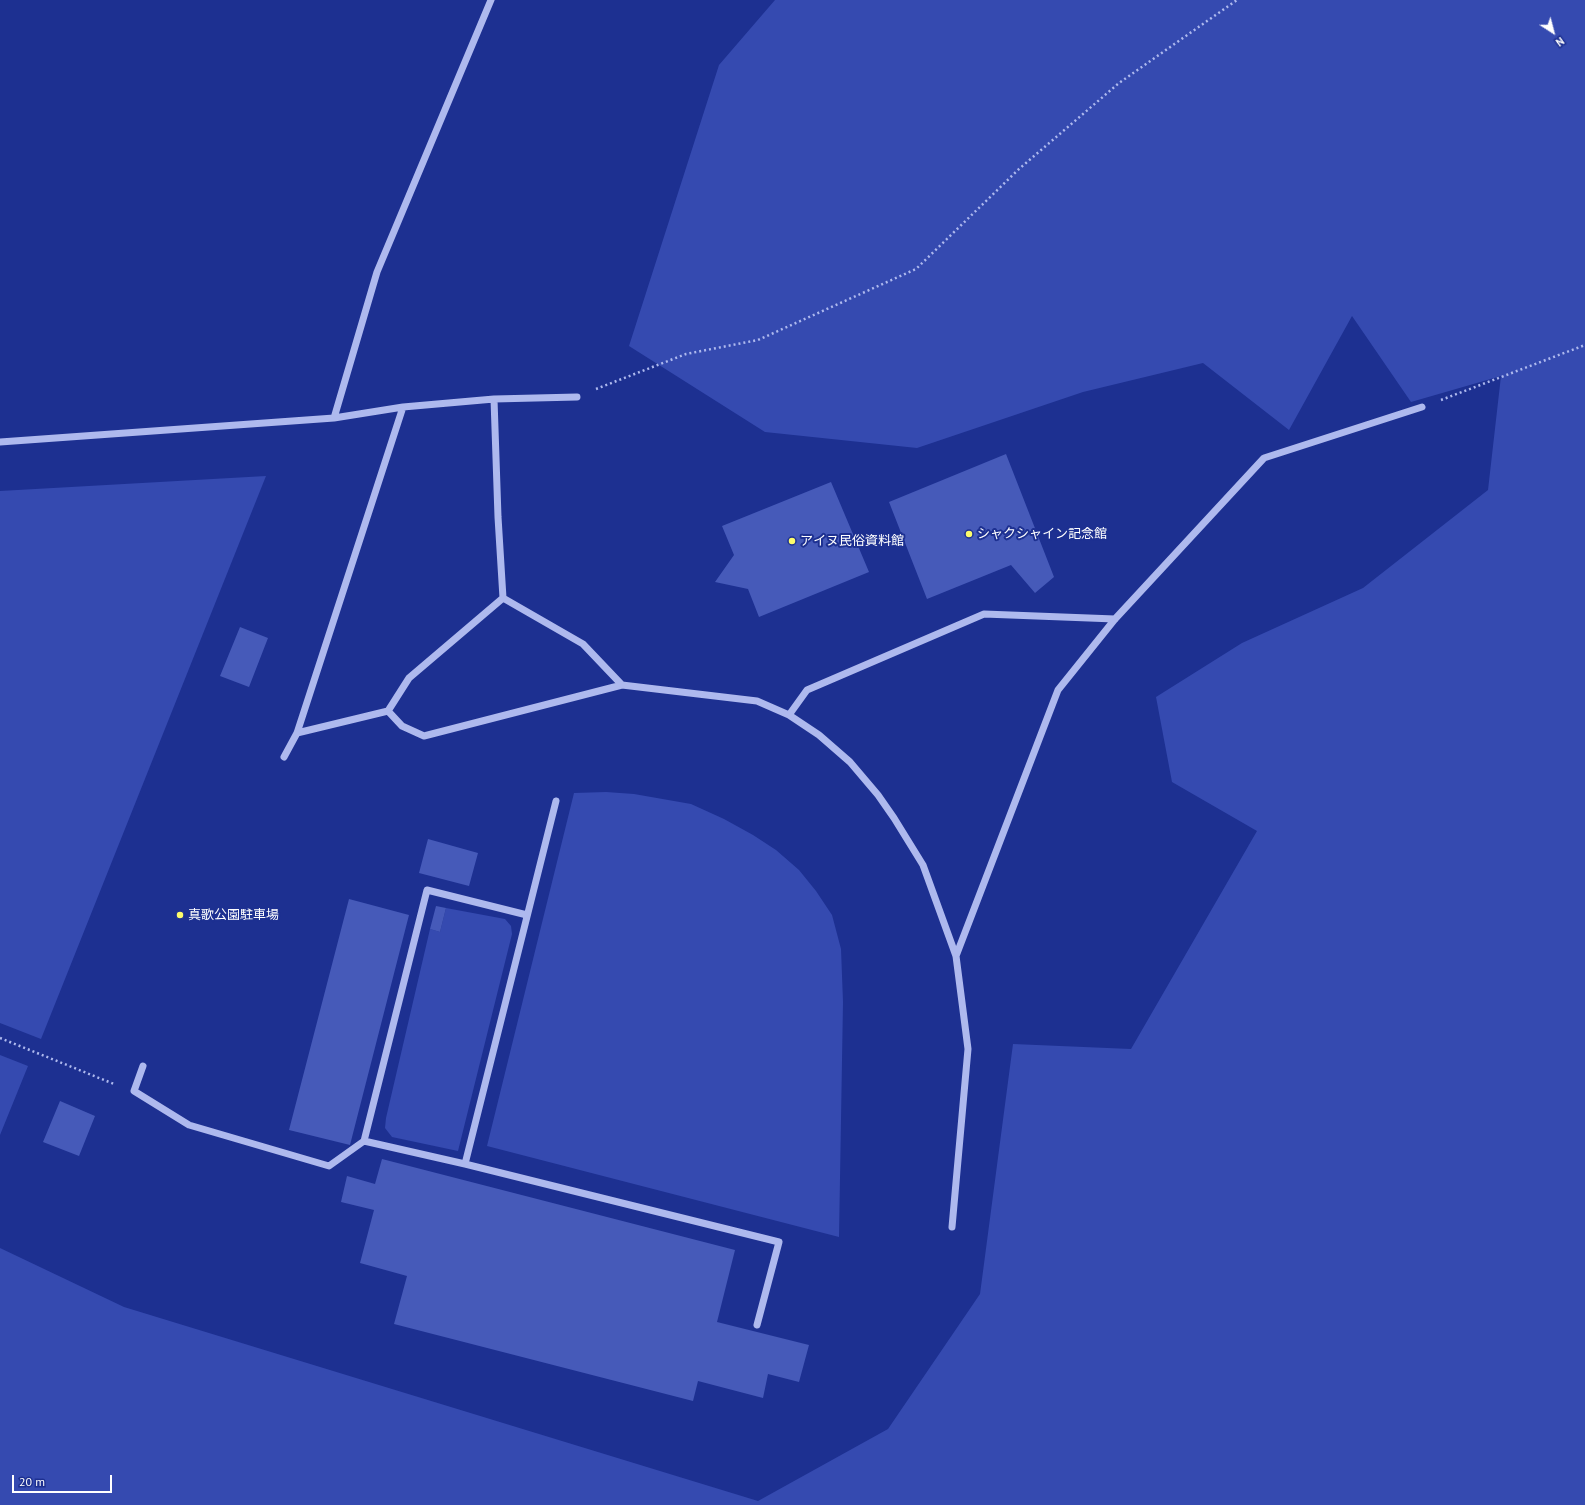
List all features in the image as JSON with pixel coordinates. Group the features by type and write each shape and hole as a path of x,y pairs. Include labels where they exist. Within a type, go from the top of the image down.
{"street":[{"path":"334,418 377,272 490,0"},
{"path":"0,442 334,418 403,407 494,399 577,396"},
{"path":"494,399 498,517 503,598"},
{"path":"284,756 297,733 403,407"},
{"path":"956,956 1058,690 1116,619 1264,458 1422,408"},
{"path":"503,598 582,644 622,686"},
{"path":"297,733 388,711 409,678 503,598"},
{"path":"789,715 807,690 984,614 1116,619"},
{"path":"388,711 402,726 424,736 622,686 757,701 789,715 819,735 850,762 878,795 894,818 923,866 956,956 968,1049 952,1227"},
{"path":"465,1164 556,801"},
{"path":"143,1066 134,1091 189,1125 329,1166 364,1141 427,890 527,914"},
{"path":"364,1141 465,1164 779,1242 757,1325"}],"path":[{"path":"577,396 686,354 758,340 916,269 1019,169 1118,83 1237,0"},
{"path":"1422,408 1585,346"},
{"path":"0,1038 134,1091"}],"shaded area":[{"path":"775,0 1585,0 1585,1505 0,1505 0,1248 124,1307 758,1501 888,1429 980,1294 1013,1044 1131,1049 1257,831 1172,782 1156,697 1242,643 1363,588 1488,490 1501,376 1411,402 1352,316 1289,430 1203,363 1083,392 917,448 765,432 629,346 719,65"},
{"path":"266,476 41,1039 0,1023 0,491"},
{"path":"606,792 634,794 691,804 724,819 776,850 799,870 816,891 832,915 841,949 843,1002 839,1237 487,1146 574,793"},
{"path":"446,908 505,919 511,926 512,934 458,1151 392,1137 385,1128 386,1118 430,929 440,932"},
{"path":"0,1055 28,1066 0,1135"}],"building":[{"name":"シャクシャイン記念館","path":"1006,454 1054,577 1035,593 1011,565 927,599 889,502"},
{"name":"アイヌ民俗資料館","path":"831,482 869,572 759,617 748,589 715,582 734,555 722,526"},
{"path":"240,627 268,638 249,687 220,676"},
{"path":"428,839 478,853 469,886 419,873"},
{"path":"349,899 409,915 350,1145 289,1130"},
{"path":"436,906 446,908 440,932 430,929"},
{"path":"60,1101 95,1116 79,1156 43,1142"},
{"path":"382,1159 735,1250 717,1322 809,1345 799,1382 768,1374 763,1398 698,1381 693,1401 394,1324 407,1276 360,1263 374,1210 341,1202 347,1176 375,1184"}],"place":[{"name":"シャクシャイン記念館","path":"969,534"},
{"name":"アイヌ民俗資料館","path":"792,541"},
{"name":"真歌公園駐車場","path":"180,915"}]}
